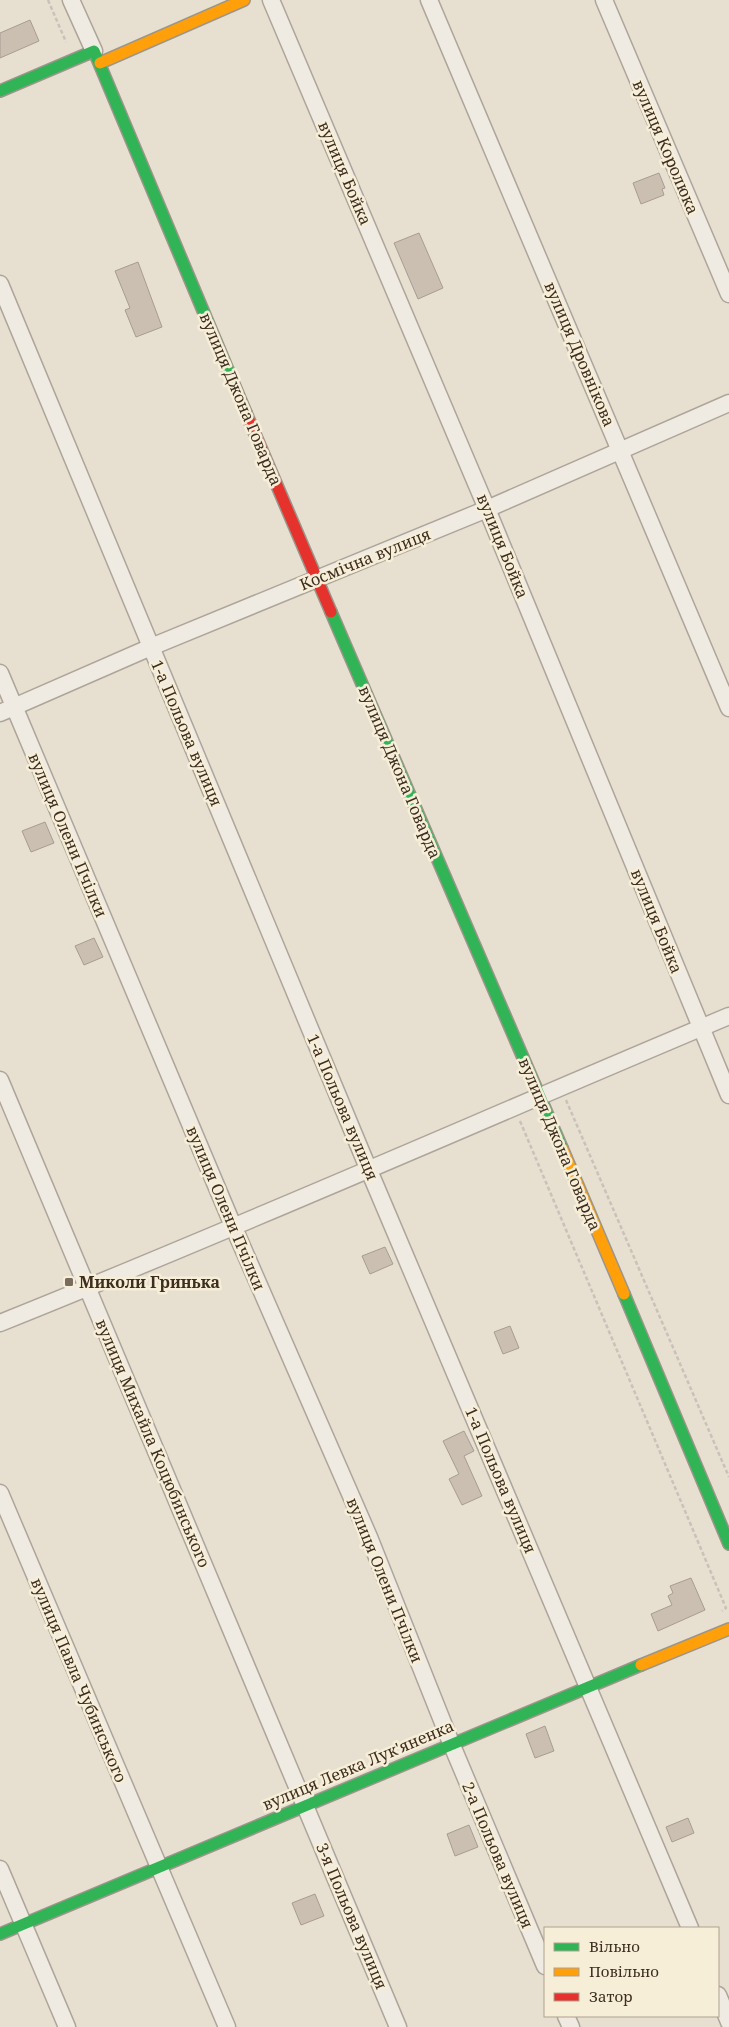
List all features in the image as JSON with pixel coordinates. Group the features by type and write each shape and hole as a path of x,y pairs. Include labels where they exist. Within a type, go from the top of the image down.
{"street":[{"name":"вулиця Джона Говарда","path":"71,0 97,57 316,578 540,1097 729,1544"},
{"path":"0,91 74,59 97,57 244,0"},
{"name":"вулиця Бойка","path":"271,0 487,509 729,1095"},
{"name":"вулиця Дровнікова","path":"429,0 729,708"},
{"name":"вулиця Королюка","path":"604,0 729,294"},
{"name":"1-а Польова вулиця","path":"0,284 368,1168 690,1927"},
{"name":"Космічна вулиця","path":"7,710 151,646 487,509 729,403"},
{"name":"вулиця Олени Пчілки","path":"0,673 7,710 369,1537 451,1743"},
{"path":"0,1323 234,1228 368,1168 515,1108 729,1016"},
{"name":"вулиця Михайла Коцюбинського","path":"0,1080 306,1806"},
{"name":"вулиця Павла Чубинського","path":"0,1493 227,2027"},
{"name":"вулиця Левка Лук'яненка","path":"0,1934 588,1687 727,1624"},
{"name":"2-а Польова вулиця","path":"451,1743 544,1964"},
{"name":"3-я Польова вулиця","path":"306,1806 398,2027"},
{"path":"0,1869 67,2027"},
{"path":"719,1997 729,2022"}],"path":[{"path":"48,0 74,59"},
{"path":"561,1088 729,1477"},
{"path":"515,1108 727,1607 722,1610 727,1624"}],"building":[{"path":"30,20 39,41 0,58 0,33"},
{"path":"659,173 665,188 662,189 664,195 641,204 633,183"},
{"path":"419,233 443,288 418,299 394,243"},
{"path":"138,262 162,327 136,337 125,310 130,308 115,271"},
{"path":"45,822 54,843 31,852 22,831"},
{"path":"94,938 103,957 84,965 75,946"},
{"path":"385,1247 393,1264 370,1274 362,1256"},
{"path":"510,1326 519,1348 503,1354 494,1332"},
{"path":"464,1431 474,1451 464,1456 482,1496 462,1505 449,1479 459,1474 443,1441"},
{"path":"691,1578 705,1610 658,1631 651,1614 672,1605 668,1596 673,1593 670,1586"},
{"path":"545,1726 554,1751 535,1758 526,1734"},
{"path":"688,1818 694,1833 672,1842 666,1827"},
{"path":"469,1825 478,1847 455,1856 447,1834"},
{"path":"315,1894 324,1916 301,1925 292,1903"}],"traffic: fast":[{"path":"0,91 94,51 246,413"},
{"path":"331,612 562,1148"},
{"path":"624,1294 729,1544"},
{"path":"0,1934 641,1665"}],"traffic: slow":[{"path":"100,63 244,0"},
{"path":"562,1148 624,1294"},
{"path":"641,1665 729,1629"}],"traffic: jam":[{"path":"246,413 331,612"}],"place":[{"name":"Миколи Гринька","path":"69,1282"}]}
